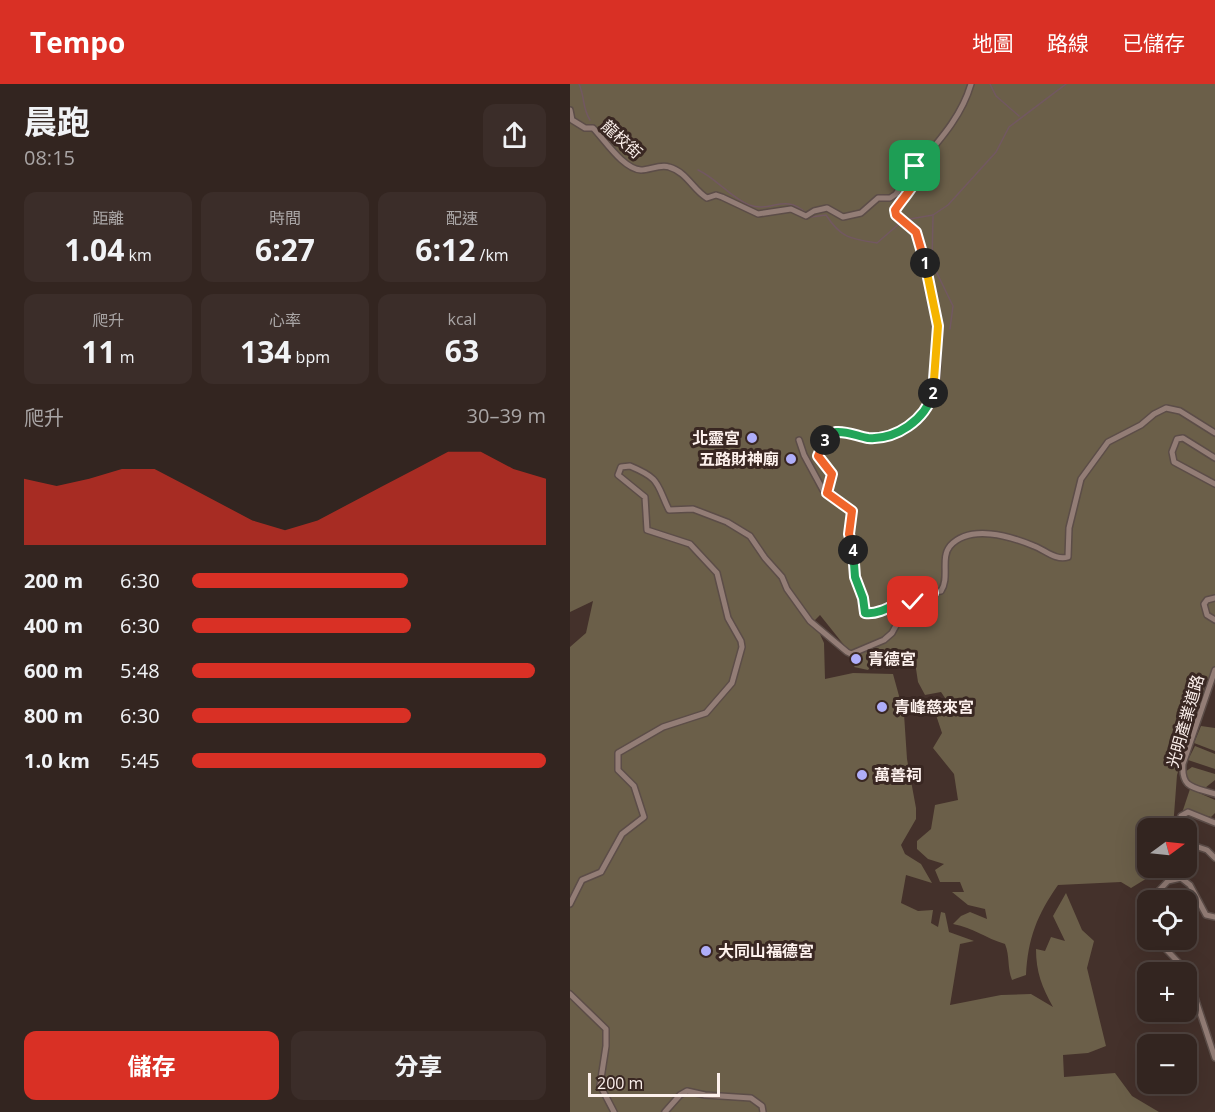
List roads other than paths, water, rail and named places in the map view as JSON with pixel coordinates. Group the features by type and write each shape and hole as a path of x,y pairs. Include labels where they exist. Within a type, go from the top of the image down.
{"street":[{"name":"龍校街","path":"570,110 572,120 577,125 594,128 628,165 636,169 667,166 690,179 704,197 722,197 758,213 791,208 806,216 814,211 827,208 843,217 861,213 878,198 891,198 896,194 921,160 955,121 966,102 970,84"},
{"path":"827,493 832,474 818,456 823,442 829,435 843,431 872,438 897,432 925,411 934,387 938,326 925,262 918,236 899,220 895,210 910,195 920,174 921,160"},
{"path":"570,904 582,880 602,872 609,863 622,834 644,817 634,786 618,770 618,753 663,727 706,713 735,676 742,647 728,618 717,573 690,544 647,530 645,497 618,475 621,467 630,465 654,479 663,490 669,510 674,512 693,509 727,522 750,536 782,577 787,589 810,621 851,654 884,640 892,633 906,608 943,588 946,552 950,546 971,535 997,535 1036,546 1062,559 1068,557 1069,528 1081,479 1107,442 1141,425 1160,410 1173,408 1215,433"},
{"path":"1215,458 1183,438 1176,439 1173,446 1174,462 1215,484"},
{"path":"799,440 804,455 827,493 853,513 849,534 855,577 863,598 865,613 889,608 914,594 933,593"},
{"path":"1215,598 1207,600 1204,604 1207,615 1215,620"},
{"name":"光明產業道路","path":"1215,670 1183,764 1182,777 1186,784 1215,794"},
{"path":"1180,818 1188,812 1215,823"},
{"path":"1197,847 1207,850 1215,858"},
{"path":"1160,890 1168,882 1181,878 1193,890"},
{"path":"1197,898 1206,915 1215,917"},
{"path":"1167,950 1186,970 1215,1058"},
{"path":"570,994 606,1029 606,1046 600,1085 614,1112"},
{"path":"665,1112 680,1095 687,1091 705,1095 751,1098 762,1106 763,1112"}],"waterway":[{"path":"579,84 590,120"},
{"path":"990,84 996,96 1019,116"},
{"path":"904,220 933,215 948,205 996,152 1009,127 1066,84"},
{"path":"698,170 749,205 765,207 791,204 806,213"},
{"path":"811,217 826,215 836,229 847,236 877,243 900,223"},
{"path":"933,215 932,263 953,306 950,329"}],"place":[{"name":"北靈宮","path":"752,438"},
{"name":"五路財神廟","path":"791,459"},
{"name":"青德宮","path":"856,659"},
{"name":"青峰慈來宮","path":"882,707"},
{"name":"萬善祠","path":"862,775"},
{"name":"大同山福德宮","path":"706,951"}]}
